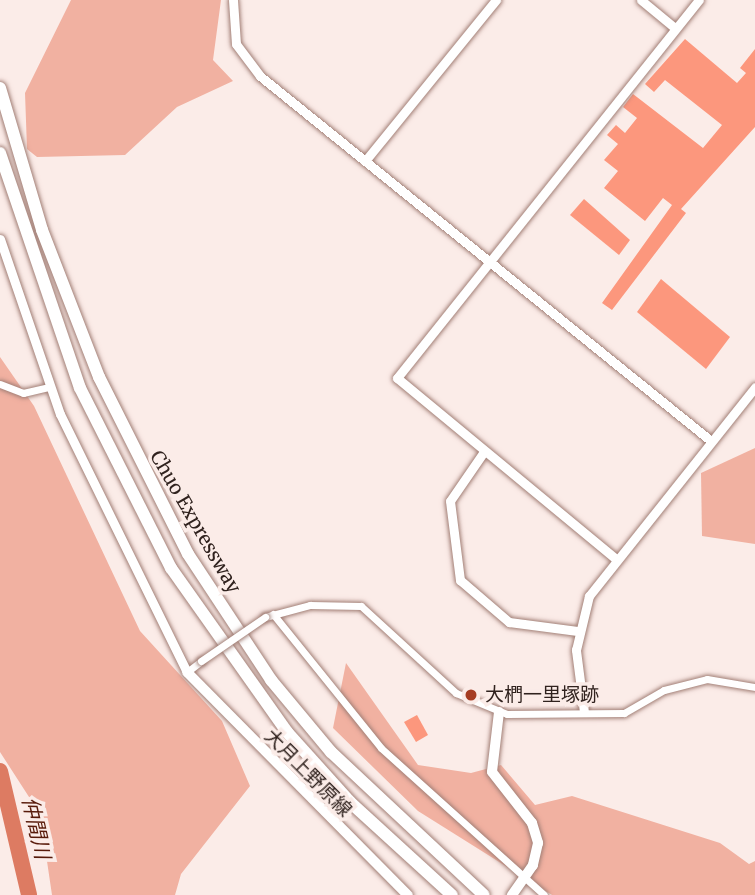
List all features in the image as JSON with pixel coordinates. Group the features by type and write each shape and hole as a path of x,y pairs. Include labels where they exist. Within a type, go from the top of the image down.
{"highway":[{"name":"Chuo Expressway","path":"0,88 42,230 99,377 188,554 257,660 324,744 398,821 484,895"},
{"path":"0,153 80,388 171,568 302,750 452,895"}],"main road":[{"name":"大月上野原線","path":"187,672 408,895"},
{"path":"499,712 492,772 535,829 538,850 527,876 515,891"}],"street":[{"path":"233,0 236,44 247,62 365,161 711,440"},
{"path":"365,161 496,0"},
{"path":"641,0 675,28"},
{"path":"616,559 483,453 397,378 699,0"},
{"path":"0,239 49,387 187,672 269,615 310,605 361,606 456,693 499,712 624,713 693,680 755,687"},
{"path":"0,384 23,393 49,387"},
{"path":"584,712 577,631 589,596 755,387"},
{"path":"483,453 450,501 460,580 509,622 577,631"},
{"path":"269,615 381,748 429,797 527,876 544,895"}],"shaded area":[{"path":"71,0 221,0 213,60 233,81 177,107 125,155 37,157 27,149 25,93"},
{"path":"0,357 34,406 140,631 222,721 250,786 181,874 175,895 52,895 40,814 0,752"},
{"path":"755,448 755,544 702,536 701,473"},
{"path":"346,663 418,765 471,773 501,765 535,805 572,796 720,843 749,864 755,861 755,895 552,895 418,811 333,728"}],"building":[{"path":"685,39 737,83 746,73 740,68 755,49 755,127 681,209 686,213 612,310 602,303 672,205 663,198 645,221 604,188 618,171 604,160 618,144 607,135 616,125 625,133 637,118 623,107 633,94 703,148 722,125 665,80 654,92 645,84"},
{"path":"584,199 630,240 619,255 570,215"},
{"path":"661,279 730,337 706,369 637,312"},
{"path":"417,715 428,735 416,742 404,722"}],"waterway":[{"name":"仲間川","path":"0,771 29,895"}],"place":[{"name":"大椚一里塚跡","path":"471,695"}]}
